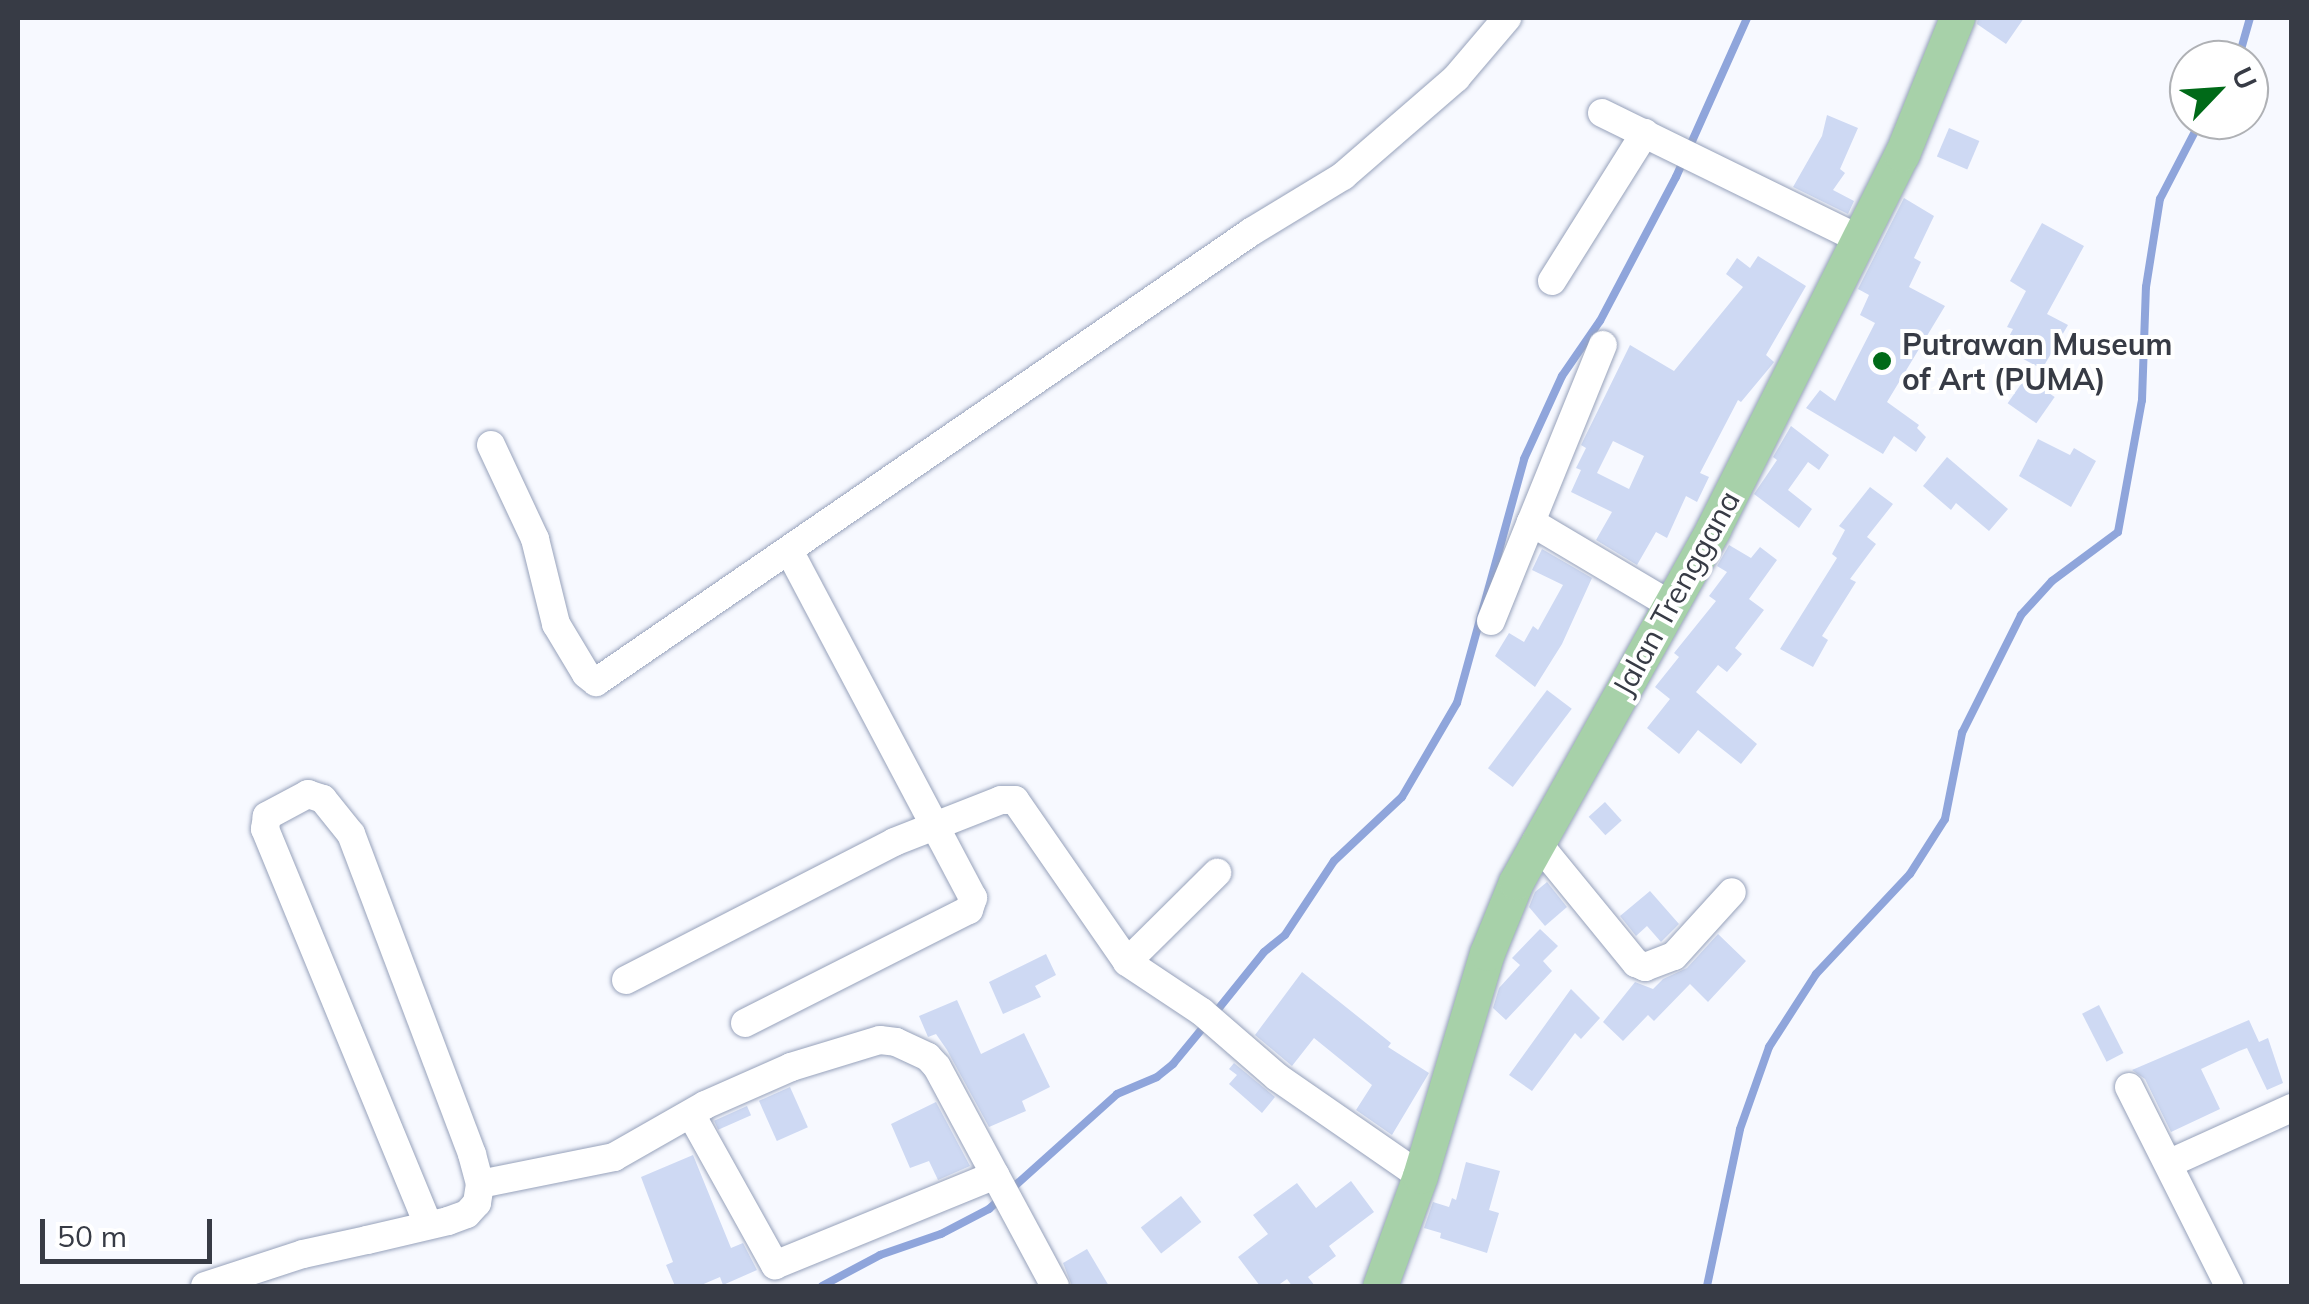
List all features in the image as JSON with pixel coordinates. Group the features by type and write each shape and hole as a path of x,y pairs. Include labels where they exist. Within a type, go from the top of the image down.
{"main road":[{"name":"Jalan Trenggana","path":"1380,1286 1420,1176 1487,954 1536,841 1642,663 1860,239 1924,104 1957,18"}],"street":[{"path":"491,445 534,538 556,624 593,682 1250,232 1343,176 1456,78 1506,18"},
{"path":"1602,113 1860,239"},
{"path":"1552,281 1645,134"},
{"path":"1491,620 1602,345"},
{"path":"1531,522 1670,604"},
{"path":"745,1023 969,910 973,898 789,551"},
{"path":"205,1286 302,1254 428,1226 467,1214 477,1202 480,1184 351,834 324,799 308,794 266,816 265,828 428,1226"},
{"path":"626,980 894,842 1015,800 1127,962 1202,1012 1277,1076 1420,1176"},
{"path":"1536,841 1636,963 1646,967 1674,956 1732,892"},
{"path":"1127,962 1217,873"},
{"path":"480,1184 614,1157 692,1116 705,1105 791,1067 880,1040 896,1042 928,1057 937,1067 1054,1286"},
{"path":"2129,1087 2228,1286"},
{"path":"2170,1163 2292,1108"},
{"path":"692,1116 775,1265 995,1174"}],"building":[{"path":"1978,18 2024,18 2006,44 1977,24"},
{"path":"1827,115 1858,128 1840,169 1845,173 1833,190 1854,201 1848,214 1793,187 1822,136"},
{"path":"1949,128 1979,141 1967,169 1937,157"},
{"path":"1904,198 1934,216 1914,258 1921,262 1909,287 1945,306 1887,402 1919,425 1917,428 1926,437 1916,452 1894,436 1883,454 1806,408 1820,390 1835,401 1875,323 1860,315 1869,295 1858,289"},
{"path":"2042,223 2084,246 2047,314 2068,325 2042,369 2003,348 2013,329 2007,327 2026,291 2010,281"},
{"path":"1758,256 1806,286 1766,355 1774,362 1741,402 1738,400 1700,473 1709,477 1697,502 1686,496 1667,538 1656,532 1637,565 1596,540 1612,512 1571,492 1581,470 1576,468 1586,448 1581,445 1630,345 1674,371 1743,287 1726,274 1737,258 1750,268","holes":["1613,441 1644,456 1629,489 1597,473"]},
{"path":"2026,377 2055,397 2036,423 2008,403"},
{"path":"1791,426 1829,455 1819,470 1808,462 1788,490 1812,509 1799,528 1754,494 1777,460 1773,457"},
{"path":"2038,439 2070,455 2074,448 2096,461 2071,507 2019,476"},
{"path":"1947,457 2008,509 1989,531 1956,503 1951,510 1923,486"},
{"path":"1870,487 1893,504 1867,537 1876,544 1850,579 1856,582 1822,636 1828,640 1813,667 1780,649 1837,558 1832,554 1845,530 1839,526"},
{"path":"1729,545 1751,558 1760,547 1777,560 1749,599 1764,610 1735,648 1742,654 1727,672 1718,665 1696,692 1757,744 1741,764 1698,730 1679,754 1647,728 1670,699 1655,687 1679,657 1674,653 1716,601 1709,596 1727,572 1717,566"},
{"path":"1542,549 1592,578 1562,644 1535,687 1495,656 1509,633 1524,642 1533,626 1538,630 1563,585 1532,570"},
{"path":"1547,690 1572,709 1513,787 1488,768"},
{"path":"1605,802 1622,821 1605,835 1589,817"},
{"path":"1547,882 1567,907 1545,926 1529,907 1535,892"},
{"path":"1650,891 1679,924 1661,942 1647,926 1636,936 1620,916"},
{"path":"1540,929 1558,946 1543,961 1552,971 1506,1020 1493,1008 1499,988 1520,965 1512,958"},
{"path":"1718,934 1746,961 1708,1002 1690,984 1654,1021 1648,1015 1623,1041 1603,1022 1635,982 1653,989 1663,979 1687,968"},
{"path":"1046,954 1056,975 1035,986 1041,997 1003,1014 989,982"},
{"path":"1302,972 1391,1043 1388,1047 1429,1073 1392,1135 1356,1110 1372,1085 1314,1038 1292,1066 1255,1035"},
{"path":"1571,989 1600,1018 1581,1039 1575,1033 1532,1091 1509,1075"},
{"path":"957,1000 981,1054 1024,1033 1050,1087 1022,1101 1026,1111 989,1127 947,1050 936,1034 928,1037 919,1016"},
{"path":"2099,1005 2124,1053 2107,1062 2082,1014"},
{"path":"2249,1020 2259,1042 2268,1038 2283,1083 2267,1090 2247,1048 2239,1051 2201,1069 2220,1109 2171,1132 2145,1079 2132,1070"},
{"path":"1234,1063 1275,1097 1262,1113 1229,1084 1237,1075 1229,1069"},
{"path":"790,1087 808,1127 777,1141 759,1101"},
{"path":"936,1102 970,1166 938,1180 929,1161 910,1168 891,1124"},
{"path":"747,1106 751,1115 718,1130 714,1121"},
{"path":"693,1155 731,1248 743,1243 757,1270 723,1285 720,1277 699,1286 675,1286 666,1265 673,1262 641,1177"},
{"path":"1466,1162 1500,1171 1489,1210 1499,1213 1487,1253 1440,1238 1441,1233 1424,1228 1433,1202 1449,1207 1452,1198 1456,1200"},
{"path":"1351,1181 1374,1212 1329,1246 1336,1256 1308,1277 1315,1286 1292,1286 1287,1279 1277,1286 1260,1286 1238,1257 1268,1234 1253,1215 1297,1183 1316,1208"},
{"path":"1181,1196 1201,1222 1161,1253 1141,1227"},
{"path":"1087,1249 1109,1286 1072,1286 1063,1263"}],"waterway":[{"path":"1215,1013 1264,952 1285,935 1334,861 1402,797 1457,703 1524,459 1562,376 1600,321 1676,177 1747,18"},
{"path":"2244,40 2250,18"},
{"path":"1707,1286 1740,1129 1769,1047 1816,974 1910,874 1945,819 1962,733 2021,615 2052,581 2118,532 2142,400 2146,287 2160,199 2191,140"},
{"path":"822,1286 880,1255 941,1234 989,1209 1117,1094 1157,1077 1173,1064 1206,1024"}],"place":[{"name":"Putrawan Museum of Art (PUMA)","path":"1882,361"}]}
